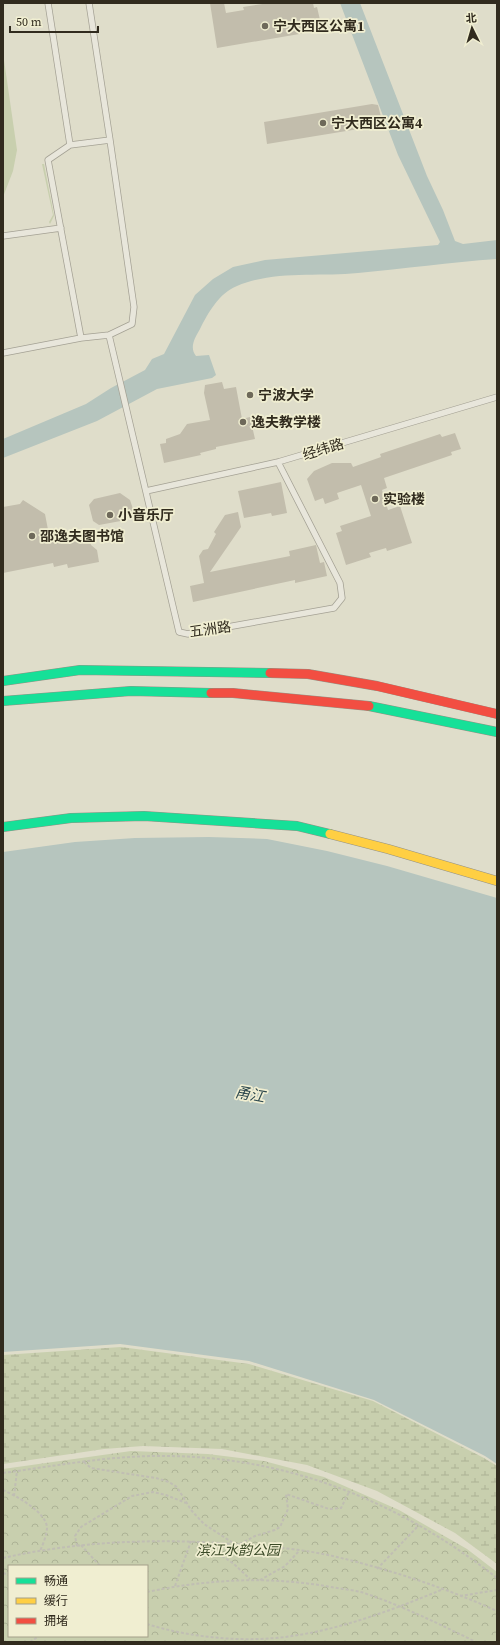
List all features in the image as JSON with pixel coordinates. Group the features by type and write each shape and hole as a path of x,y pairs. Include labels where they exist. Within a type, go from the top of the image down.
{"street":[{"path":"3,681 80,670 308,674 378,686 497,714"},
{"path":"3,701 131,691 233,694 362,706 497,732"},
{"path":"3,827 71,818 144,816 297,826 388,849 497,881"}],"lane":[{"path":"48,3 70,145"},
{"path":"3,354 81,338 108,335 132,324 134,307 89,3"},
{"path":"81,338 48,160 70,145 110,140"},
{"path":"3,236 61,228"},
{"name":"五洲路","path":"108,335 179,632 188,634 334,608 342,598 340,583 278,462"},
{"name":"经纬路","path":"146,491 278,462 497,397"}],"path":[{"path":"3,1473 84,1462 160,1456 233,1461 297,1474 381,1505 419,1525 470,1557 497,1578"},
{"path":"84,1462 92,1468 156,1478 169,1482 177,1487 187,1503 204,1524 234,1544"},
{"path":"14,1496 17,1471"},
{"path":"3,1490 27,1504 43,1517 47,1527 40,1551"},
{"path":"77,1546 75,1536 81,1527 132,1496 153,1492 166,1494 187,1503"},
{"path":"239,1544 255,1536 280,1527 288,1509 286,1494 329,1510 341,1508 349,1492"},
{"path":"377,1569 419,1525"},
{"path":"3,1558 81,1545 117,1542 191,1541 239,1544 336,1557 420,1581 497,1611"},
{"path":"175,1586 191,1541"},
{"path":"208,1542 216,1552 234,1564 251,1580"},
{"path":"81,1545 99,1565"},
{"path":"259,1580 285,1566 299,1551"},
{"path":"148,1592 216,1580 305,1582 355,1591 398,1606 412,1611 476,1642"},
{"path":"148,1624 206,1637 256,1638 292,1636 345,1624 442,1590"},
{"path":"459,1596 497,1590"}],"green space":[{"path":"3,53 17,150 13,171 3,197"},
{"path":"42,164 44,164 54,216 50,224 49,222 53,215"},
{"path":"121,1347 249,1364 373,1401 484,1458 497,1466 497,1564 455,1533 377,1491 307,1465 222,1449 143,1446 104,1449 3,1464 3,1355"},
{"name":"滨江水韵公园","path":"131,1451 208,1454 264,1461 324,1477 399,1510 467,1549 497,1572 497,1642 3,1642 3,1469"}],"water":[{"path":"340,3 360,3 427,176 443,210 455,241 463,244 497,240 497,259 358,273 281,276 251,281 237,286 219,298 196,336 194,342 193,349 196,356 209,355 216,375 212,378 157,389 97,421 3,458 3,439 86,404 111,388 145,370 152,359 164,354 195,295 213,279 233,267 265,260 438,245 440,242 398,155"},
{"name":"甬江","path":"209,837 267,839 327,851 387,866 497,898 497,1464 485,1456 374,1400 249,1361 120,1344 3,1352 3,852 75,842 135,838"}],"building":[{"name":"宁大西区公寓1","path":"210,3 224,3 226,13 244,10 243,7 269,3 313,3 314,8 317,7 320,20 316,21 317,31 217,48"},
{"name":"宁大西区公寓4","path":"372,104 378,105 383,125 267,144 264,122"},
{"name":"逸夫教学楼","path":"222,382 224,389 236,387 242,419 250,417 255,439 216,447 216,449 200,453 201,455 164,463 160,444 166,443 166,439 180,434 187,424 210,420 204,393 205,385"},
{"name":"实验楼","path":"455,433 461,449 451,452 452,455 384,478 387,488 382,490 388,510 400,506 412,543 387,551 386,548 369,553 371,557 346,565 336,533 342,531 340,526 371,516 361,485 337,493 339,499 325,504 323,498 315,501 307,479 314,471 332,463 351,463 353,467 381,457 380,454 440,434 442,437"},
{"path":"281,482 287,513 272,516 271,513 244,518 238,491"},
{"name":"小音乐厅","path":"120,493 130,500 133,509 126,520 99,525 93,521 89,505 94,499"},
{"name":"邵逸夫图书馆","path":"23,500 45,514 49,535 61,532 62,537 75,534 76,538 89,535 91,545 97,550 99,562 68,568 67,564 54,567 53,563 3,573 3,507 20,504"},
{"path":"238,512 241,527 210,572 290,556 289,551 316,545 320,563 324,562 327,576 295,583 295,580 193,602 190,586 204,583 199,556 203,550 208,549 216,534 214,532 225,515"}],"traffic: fast":[{"path":"3,681 80,670 270,673"},
{"path":"3,701 131,691 211,693"},
{"path":"369,706 497,732"},
{"path":"3,827 71,818 144,816 297,826 330,834"}],"traffic: slow":[{"path":"330,834 388,849 497,881"}],"traffic: jam":[{"path":"270,673 308,674 377,686 497,714"},
{"path":"211,693 233,693 369,706"}],"place":[{"name":"宁大西区公寓1","path":"265,26"},
{"name":"宁大西区公寓4","path":"323,123"},
{"name":"宁波大学","path":"250,395"},
{"name":"逸夫教学楼","path":"243,422"},
{"name":"实验楼","path":"375,499"},
{"name":"小音乐厅","path":"110,515"},
{"name":"邵逸夫图书馆","path":"32,536"}]}
